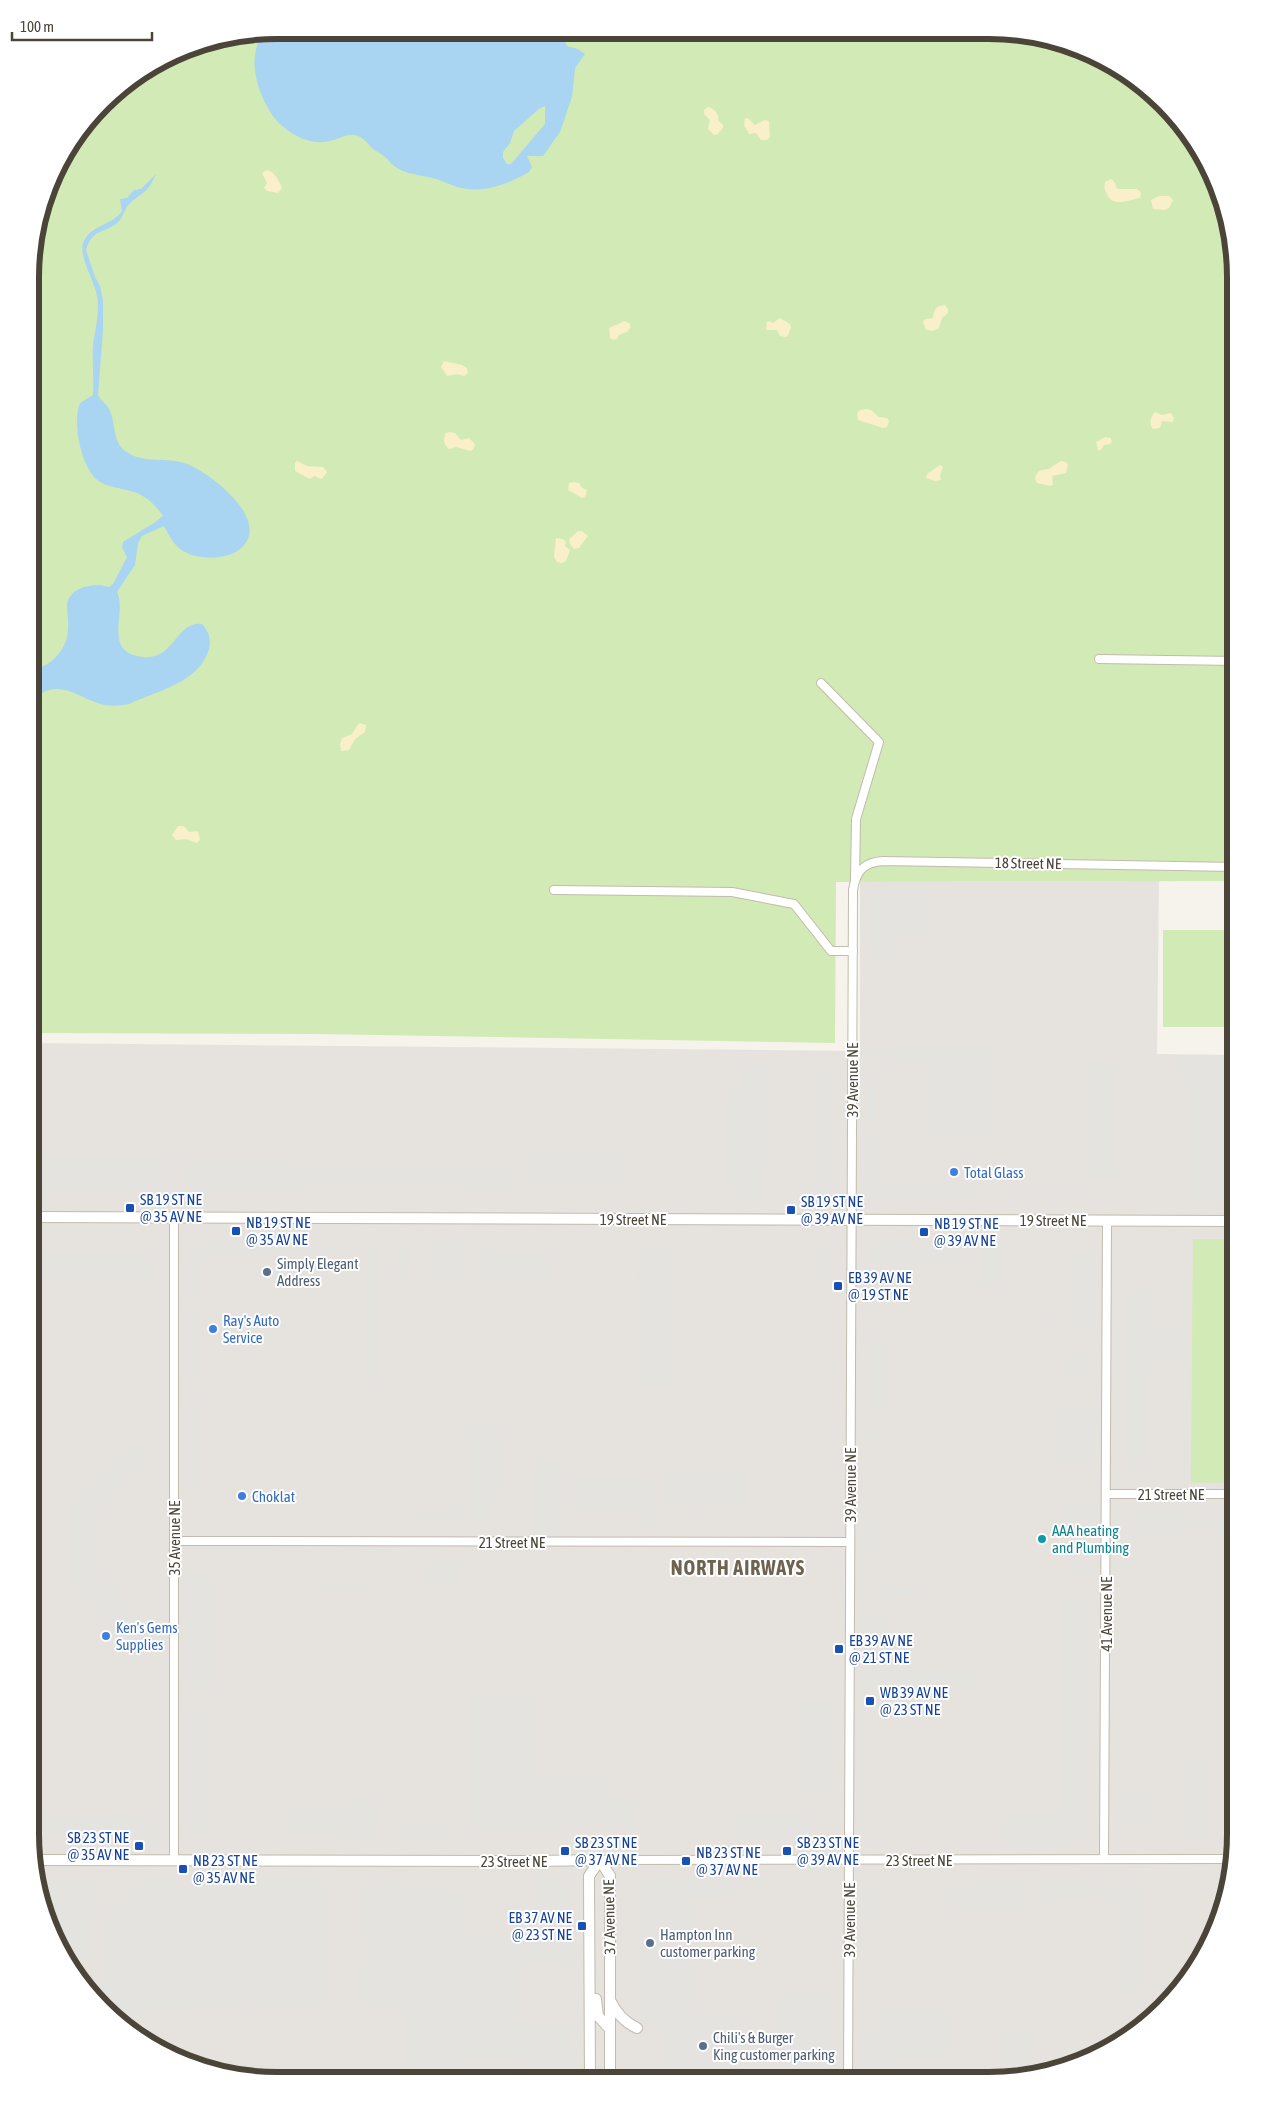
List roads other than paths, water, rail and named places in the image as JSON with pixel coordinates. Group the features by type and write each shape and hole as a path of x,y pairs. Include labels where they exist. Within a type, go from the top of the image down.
{"street":[{"path":"1099,659 1227,661"},
{"path":"821,682 879,742 856,819 855,878"},
{"name":"18 Street NE","path":"855,878 863,866 883,861 1227,866"},
{"name":"39 Avenue NE","path":"848,2072 853,890 855,878"},
{"path":"554,890 732,892 794,904 830,951 853,951"},
{"name":"19 Street NE","path":"39,1217 1227,1221"},
{"name":"35 Avenue NE","path":"174,1217 174,1860"},
{"name":"41 Avenue NE","path":"1104,1858 1108,1220"},
{"name":"21 Street NE","path":"1107,1494 1227,1494"},
{"name":"21 Street NE","path":"174,1542 850,1542"},
{"name":"23 Street NE","path":"40,1860 849,1861 1104,1858 1226,1859"},
{"name":"37 Avenue NE","path":"590,2072 589,1876 600,1860 610,1876 610,2072"},
{"path":"590,1955 594,1971 598,2016 610,2028"},
{"path":"610,1999 614,2010 622,2019 637,2028"}],"water":[{"path":"258,39 261,39 564,39 567,46 578,49 585,54 575,68 572,97 560,132 543,156 527,156 532,167 529,172 512,181 485,189 467,189 402,171 362,138 355,135 318,142 303,139 290,132 273,116 260,91 255,73 255,52","holes":["545,106 545,124 511,164 507,164 503,158 503,152 510,143 514,131 540,108"]},
{"path":"156,174 148,189 128,205 119,221 91,238 86,250 100,286 103,300 103,330 98,395 109,409 116,437 125,451 140,458 187,464 209,476 242,509 248,521 249,533 245,544 240,549 225,556 208,558 192,555 181,550 164,526 142,536 138,543 135,565 117,592 120,609 118,629 121,646 127,652 137,656 150,657 167,649 185,629 193,625 202,624 209,636 209,649 197,670 176,684 129,704 114,706 92,701 62,689 46,691 39,695 39,668 52,661 62,650 67,636 67,605 72,594 83,587 96,585 109,587 113,584 127,557 122,547 123,542 163,516 155,505 140,495 100,482 93,476 83,457 77,422 80,403 93,395 93,346 98,309 96,290 87,268 82,247 87,236 118,216 122,211 120,199 127,198 134,190 141,189"}],"place":[{"name":"Total Glass","path":"954,1172"},
{"name":"SB 19 ST NE @ 35 AV NE","path":"130,1208"},
{"name":"SB 19 ST NE @ 39 AV NE","path":"791,1210"},
{"name":"NB 19 ST NE @ 35 AV NE","path":"236,1231"},
{"name":"NB 19 ST NE @ 39 AV NE","path":"924,1232"},
{"name":"Simply Elegant Address","path":"267,1272"},
{"name":"EB 39 AV NE @ 19 ST NE","path":"838,1286"},
{"name":"Ray's Auto Service","path":"213,1329"},
{"name":"Choklat","path":"242,1496"},
{"name":"AAA heating and Plumbing","path":"1042,1539"},
{"name":"Ken's Gems Supplies","path":"106,1636"},
{"name":"EB 39 AV NE @ 21 ST NE","path":"839,1649"},
{"name":"WB 39 AV NE @ 23 ST NE","path":"870,1701"},
{"name":"SB 23 ST NE @ 35 AV NE","path":"139,1846"},
{"name":"SB 23 ST NE @ 37 AV NE","path":"565,1851"},
{"name":"SB 23 ST NE @ 39 AV NE","path":"787,1851"},
{"name":"NB 23 ST NE @ 37 AV NE","path":"686,1861"},
{"name":"NB 23 ST NE @ 35 AV NE","path":"183,1869"},
{"name":"EB 37 AV NE @ 23 ST NE","path":"582,1926"},
{"name":"Hampton Inn customer parking","path":"650,1943"},
{"name":"Chili's & Burger King customer parking","path":"703,2046"}],"district":[{"name":"NORTH AIRWAYS","path":"738,1567"}]}
